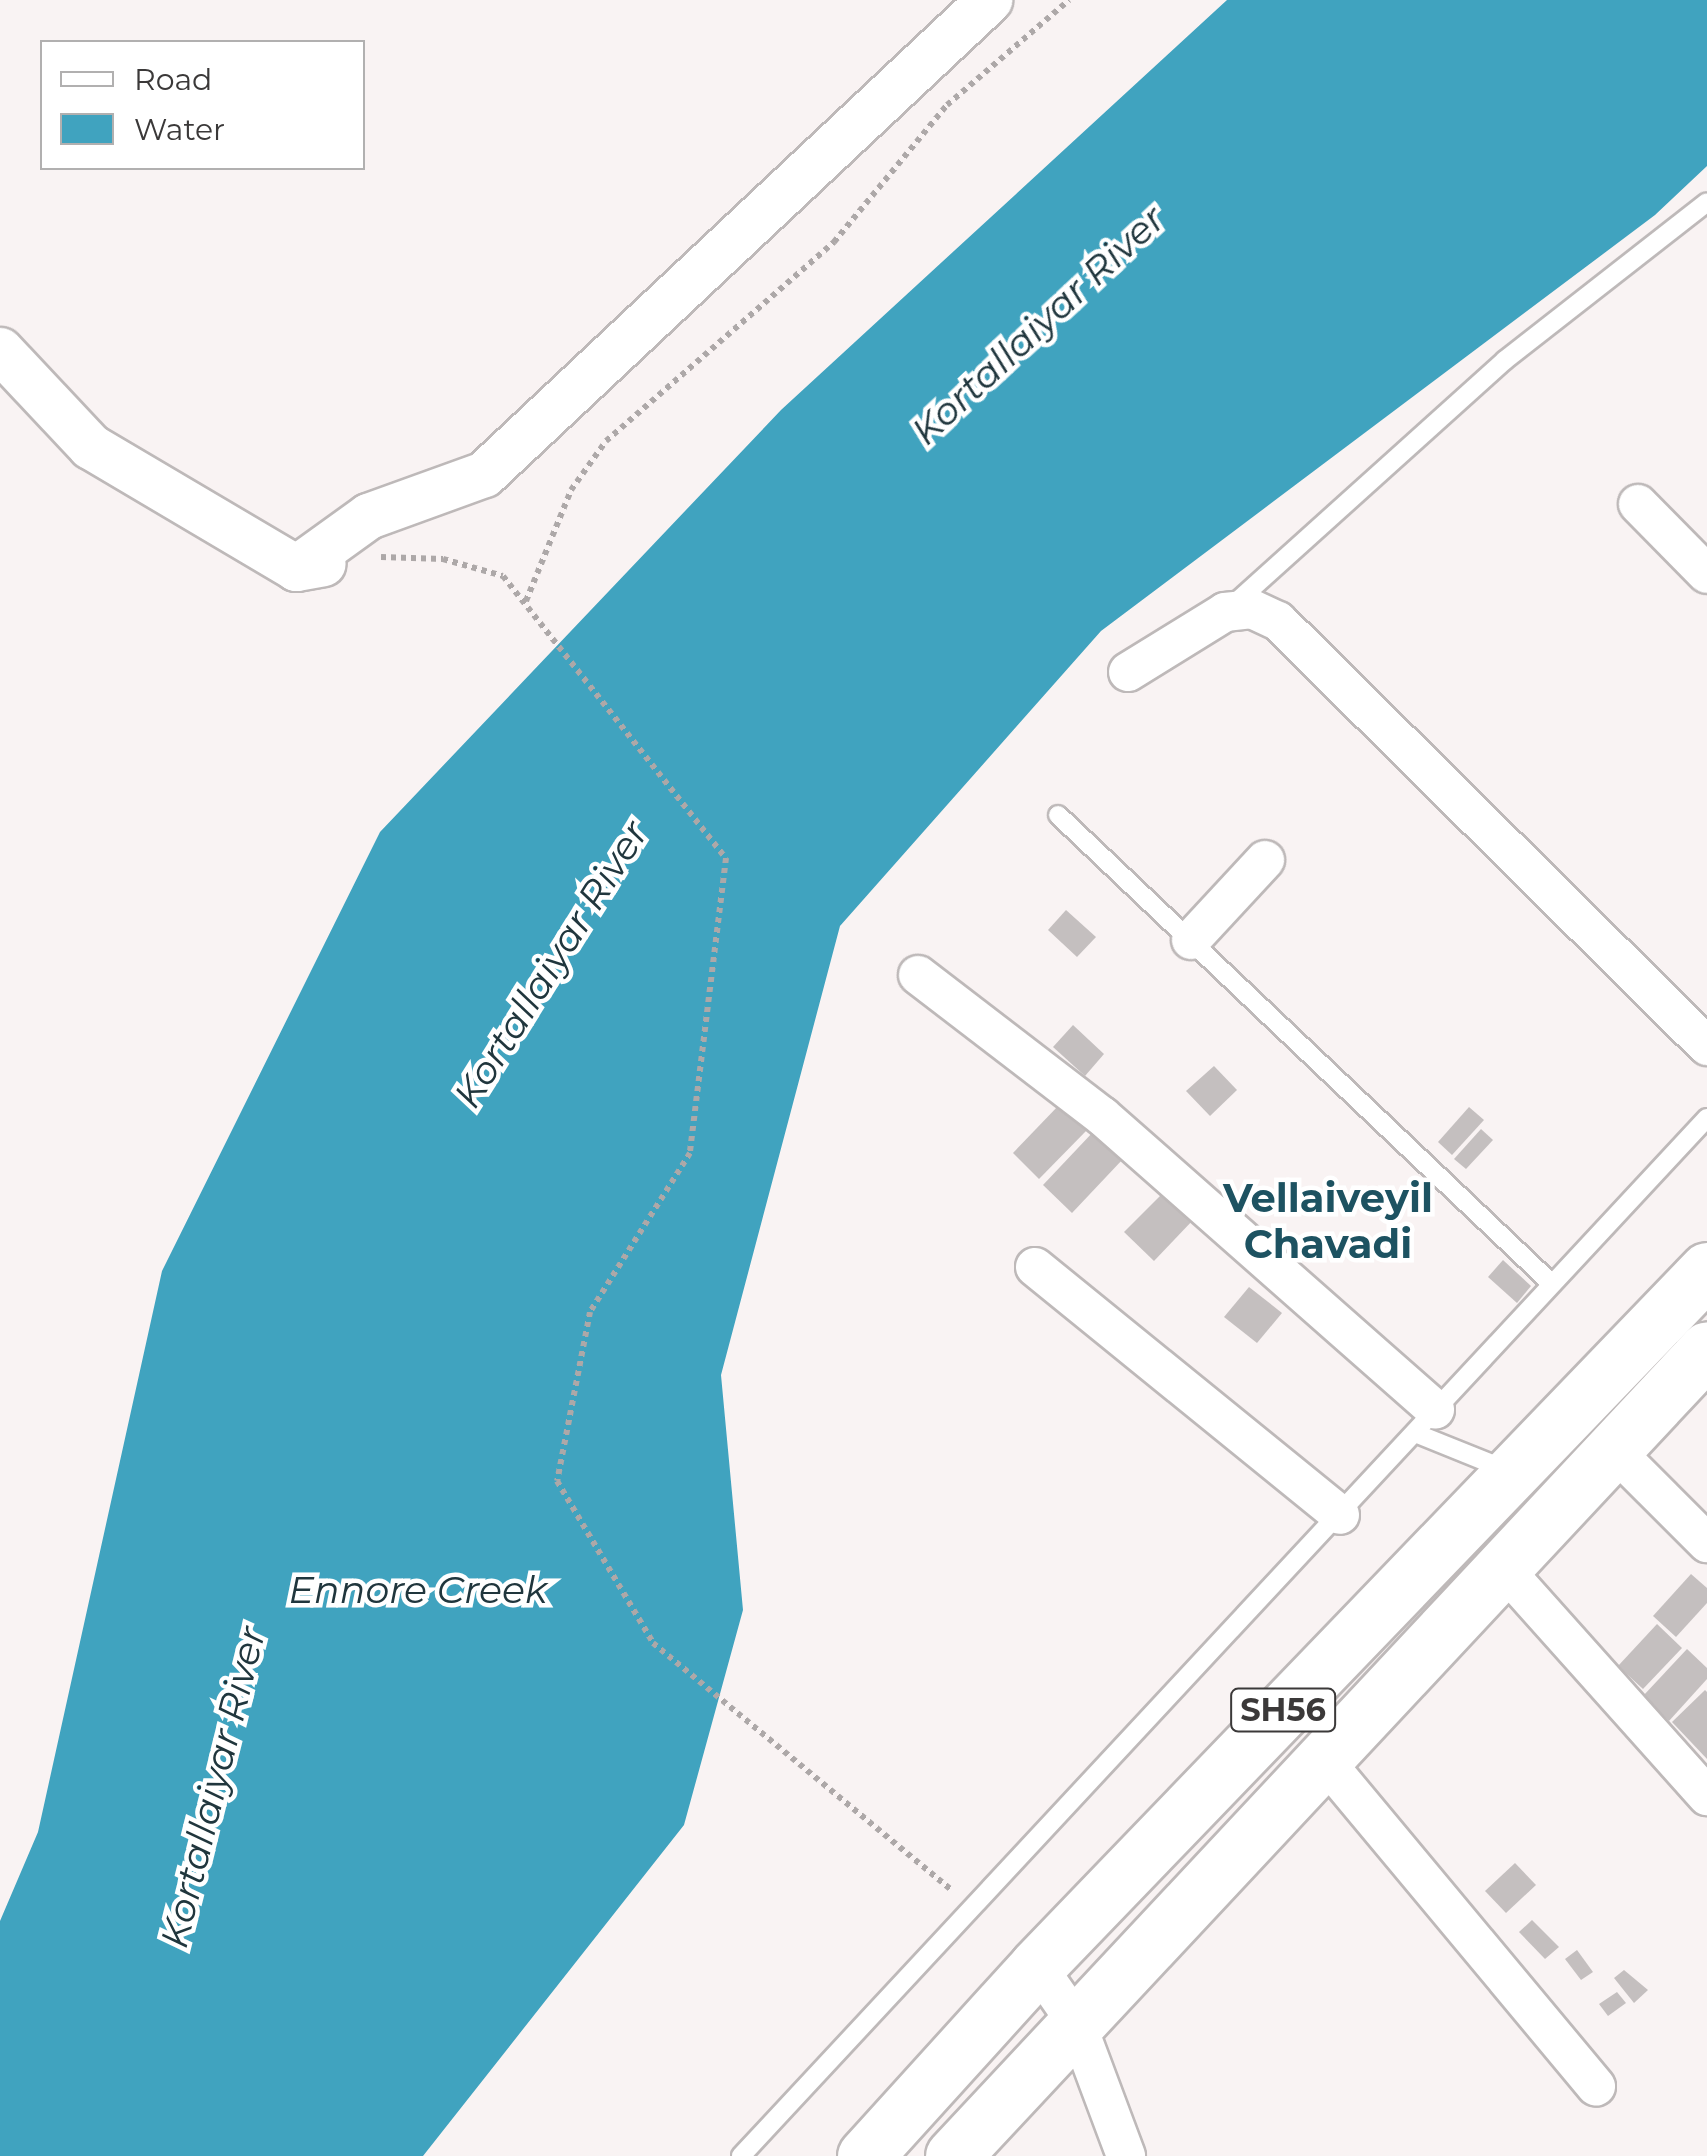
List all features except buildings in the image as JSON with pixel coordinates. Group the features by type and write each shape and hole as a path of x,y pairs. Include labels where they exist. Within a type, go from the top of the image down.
{"main road":[{"name":"SH56","path":"864,2156 1036,1966 1707,1270"},
{"name":"SH56","path":"952,2156 1078,2043 1330,1767 1626,1462 1707,1349"}],"street":[{"path":"296,568 368,516 484,474 989,0"},
{"path":"0,350 90,446 296,568 360,556"},
{"path":"1638,504 1707,574"},
{"path":"1128,672 1226,612 1252,609 1278,620 1707,1046"},
{"path":"1192,940 1265,860"},
{"path":"918,974 1102,1116 1425,1422"},
{"path":"1035,1268 1340,1515"},
{"path":"1626,1462 1707,1543"},
{"path":"1515,1580 1707,1796"},
{"path":"1330,1767 1596,2086"},
{"path":"1036,1966 1078,2043 1126,2156"}],"lane":[{"path":"1226,612 1505,360 1707,202"},
{"path":"1058,816 1192,940 1284,1036 1551,1283"},
{"path":"741,2156 1707,1118"},
{"path":"1425,1422 1514,1470"},
{"path":"1330,1767 1440,1666"}],"path":[{"path":"526,601 571,490 606,440 834,242 946,105 1069,0"},
{"path":"360,556 442,559 503,576 726,858 690,1153 590,1312 557,1482 653,1643 896,1841"}],"water":[{"name":"Ennore Creek","path":"1227,0 1707,0 1707,166 1655,215 1101,631 840,926 721,1375 743,1610 684,1825 423,2156 0,2156 0,1921 38,1832 162,1271 380,832 781,410"}],"district":[{"name":"Vellaiveyil Chavadi","path":"1328,1221"}],"water label":[{"name":"Kortallaiyar River","path":"1038,325"},
{"name":"Kortallaiyar River","path":"551,964"},
{"name":"Kortallaiyar River","path":"213,1787"}]}
